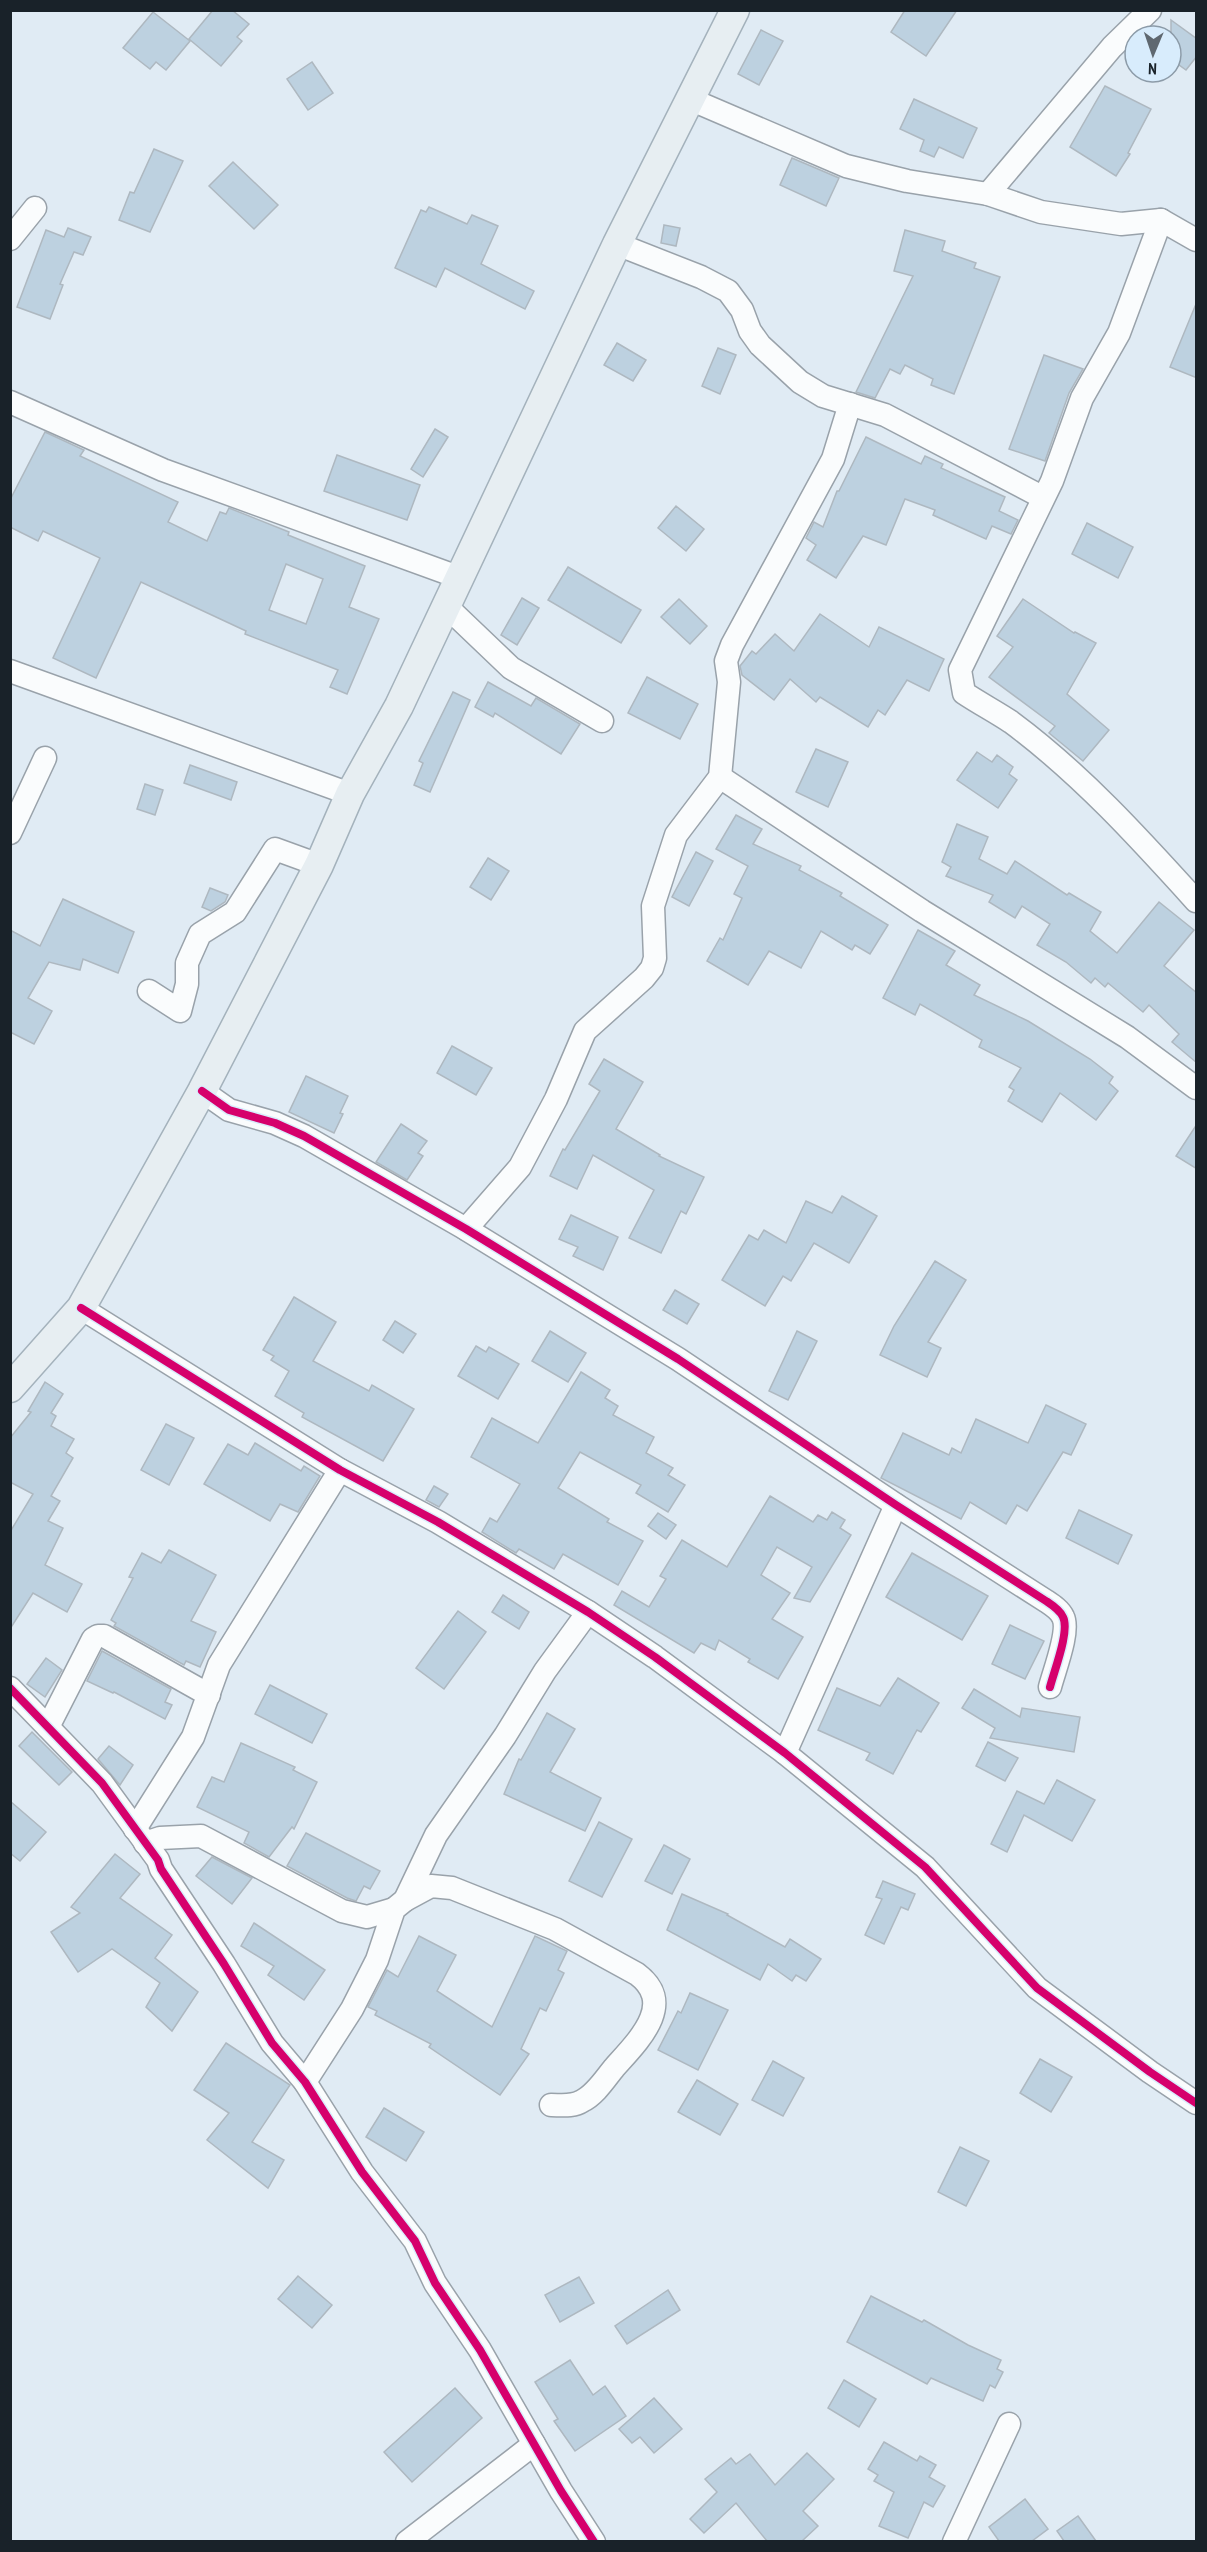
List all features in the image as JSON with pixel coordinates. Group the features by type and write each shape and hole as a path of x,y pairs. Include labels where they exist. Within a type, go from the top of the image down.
{"main road":[{"path":"10,1388 81,1308 202,1091 319,865 350,794 399,706 617,244 692,100 735,10"}],"street":[{"path":"988,194 1112,47 1150,10"},
{"path":"692,100 846,166 908,181 988,194 1020,207 1041,212 1121,224 1161,220 1197,240"},
{"path":"10,239 35,208"},
{"path":"1161,220 1119,333 1082,398 1059,464 960,670 964,693 1010,722 1071,772 1132,831 1197,901"},
{"path":"617,244 701,277 728,291 742,310 750,331 760,345 785,370 824,396 885,415 1042,497"},
{"path":"10,402 163,470 459,577"},
{"path":"466,1229 520,1167 556,1099 585,1031 644,978 652,968 656,945 653,906 676,836 720,777 729,682 726,661 732,645 833,459 850,404"},
{"path":"445,605 511,668 602,721"},
{"path":"10,671 350,794"},
{"path":"10,833 45,758"},
{"path":"720,777 922,911 1127,1037 1197,1088"},
{"path":"149,991 180,1011 187,984 187,963 200,934 235,912 275,849 319,865"},
{"path":"202,1091 229,1110 275,1123 304,1136 466,1229 678,1359 896,1505 1006,1574 1060,1612 1065,1620 1065,1630 1050,1687"},
{"path":"81,1308 340,1470 438,1522 588,1612 655,1657 785,1753 925,1867 1037,1988 1150,2072 1197,2103"},
{"path":"140,1836 193,1737 219,1665 340,1470"},
{"path":"785,1753 896,1505"},
{"path":"305,2082 362,1990 426,1853 545,1671 588,1612"},
{"path":"48,1727 93,1639 98,1636 104,1636 209,1695"},
{"path":"10,1688 102,1783 158,1860 272,2043 305,2082 362,2172 415,2241 435,2283 480,2350 534,2444 594,2541"},
{"path":"140,1836 160,1838 201,1836 342,1911 367,1917 400,1905 431,1886 452,1888 555,1929 648,1982 654,1992 651,2018 644,2034 589,2096 573,2105 550,2105"},
{"path":"426,1853 435,1871 452,1888"},
{"path":"954,2541 1009,2424"},
{"path":"407,2541 534,2444"}],"building":[{"path":"213,10 232,10 249,24 237,37 242,41 221,66 189,39"},
{"path":"905,10 957,10 926,56 891,32"},
{"path":"153,12 190,41 166,70 156,62 150,69 123,48"},
{"path":"1183,29 1197,39 1197,56 1186,70 1183,68"},
{"path":"761,30 783,41 759,85 738,74"},
{"path":"312,62 333,93 308,110 287,79"},
{"path":"1105,86 1151,109 1128,153 1130,154 1116,176 1070,147"},
{"path":"914,99 977,128 963,158 939,147 934,157 920,151 924,140 900,129"},
{"path":"154,149 183,161 150,232 119,220 130,192 134,193"},
{"path":"792,158 839,178 826,206 780,185"},
{"path":"233,162 278,205 254,229 209,186"},
{"path":"429,207 467,224 472,215 498,226 481,264 534,291 525,309 445,268 436,287 395,268 421,210 426,212"},
{"path":"664,225 680,228 676,246 661,243"},
{"path":"68,228 91,237 83,255 74,252 60,284 63,285 50,319 17,307 46,230 64,237"},
{"path":"905,230 945,241 942,251 976,263 974,268 1000,277 954,394 931,385 933,379 905,365 900,374 890,369 875,398 856,392 913,276 894,271"},
{"path":"1197,304 1197,378 1170,367"},
{"path":"617,343 646,360 633,381 604,365"},
{"path":"718,348 736,355 720,394 702,386"},
{"path":"1044,355 1083,369 1069,393 1045,461 1009,449"},
{"path":"435,429 448,437 423,477 411,469"},
{"path":"45,432 84,450 80,456 178,502 168,522 207,541 220,512 226,514 229,508 365,566 349,607 379,619 347,694 330,687 338,670 245,634 246,631 141,582 96,678 53,658 100,558 43,531 38,541 10,527 10,500","holes":["286,564 323,579 306,624 269,610"]},
{"path":"866,437 921,464 925,456 943,464 941,468 1005,497 999,511 1018,520 1011,534 992,526 986,539 933,515 935,510 905,499 886,545 863,536 836,578 807,560 816,545 806,538 814,522 823,527 837,491"},
{"path":"337,455 420,485 407,520 324,491"},
{"path":"676,506 704,529 686,551 658,528"},
{"path":"1087,523 1133,547 1118,578 1072,554"},
{"path":"568,567 641,610 621,643 548,600"},
{"path":"522,598 539,608 517,645 501,635"},
{"path":"679,599 707,626 690,644 661,617"},
{"path":"1023,599 1074,633 1096,643 1067,694 1109,730 1083,761 1049,733 1055,726 989,677 1013,647 997,636"},
{"path":"820,614 869,647 879,627 944,659 929,691 907,680 885,715 878,710 868,727 820,697 816,702 790,679 774,700 742,675 740,666 752,651 756,654 775,634 794,651"},
{"path":"647,677 698,704 680,739 628,713"},
{"path":"488,682 531,706 536,698 580,724 561,754 495,713 493,717 475,707"},
{"path":"453,692 470,700 430,792 414,785 423,763 419,761"},
{"path":"816,749 848,762 828,807 796,792"},
{"path":"977,752 992,762 997,755 1013,767 1009,774 1017,780 998,808 957,780"},
{"path":"190,765 237,782 231,800 184,783"},
{"path":"145,784 163,790 155,815 137,809"},
{"path":"736,815 762,829 753,844 801,866 799,870 842,893 840,896 888,925 870,954 855,945 852,950 821,931 801,968 769,951 748,985 707,961 720,938 723,940 742,898 734,894 748,866 716,849"},
{"path":"957,824 988,837 979,859 1007,874 1015,861 1067,895 1069,893 1101,912 1090,931 1117,953 1159,902 1194,930 1164,966 1197,993 1197,1063 1172,1042 1179,1034 1149,1005 1143,1012 1108,983 1105,987 1095,978 1091,983 1066,962 1037,945 1050,924 1022,906 1015,918 989,902 993,895 946,876 951,867 942,862"},
{"path":"696,852 713,861 689,906 672,897"},
{"path":"488,858 509,871 491,900 470,887"},
{"path":"210,888 228,895 225,902 211,911 202,907"},
{"path":"63,899 134,932 118,973 83,959 80,970 49,962 28,998 52,1011 34,1044 10,1032 10,930 40,946"},
{"path":"918,930 955,951 946,965 980,985 974,995 1028,1021 1090,1059 1113,1077 1109,1083 1118,1091 1096,1120 1060,1093 1042,1122 1008,1101 1014,1090 1009,1087 1021,1068 979,1047 982,1040 920,1004 915,1015 883,998"},
{"path":"452,1046 492,1068 476,1095 437,1073"},
{"path":"604,1059 643,1082 616,1129 659,1156 704,1177 686,1214 681,1211 661,1253 629,1238 654,1190 593,1155 577,1189 550,1176 563,1149 565,1150 600,1091 589,1084"},
{"path":"306,1076 348,1096 334,1133 289,1112"},
{"path":"401,1124 427,1141 418,1153 423,1156 407,1180 376,1162"},
{"path":"1197,1124 1197,1169 1176,1156"},
{"path":"842,1196 877,1216 849,1263 814,1243 791,1281 783,1276 765,1306 722,1280 749,1235 758,1240 764,1230 786,1243 806,1201 832,1213"},
{"path":"571,1215 618,1237 603,1270 573,1256 578,1247 559,1239"},
{"path":"935,1261 966,1280 928,1342 941,1348 927,1377 880,1355 894,1326"},
{"path":"675,1290 699,1304 687,1324 663,1310"},
{"path":"294,1297 336,1322 313,1361 369,1391 372,1385 414,1409 383,1461 302,1417 304,1413 275,1396 289,1371 271,1360 274,1356 263,1350"},
{"path":"395,1321 416,1334 403,1353 383,1340"},
{"path":"550,1331 586,1353 568,1382 532,1361"},
{"path":"797,1331 817,1341 788,1400 769,1391"},
{"path":"476,1346 486,1352 489,1347 519,1364 498,1399 458,1376"},
{"path":"581,1372 610,1390 605,1398 618,1406 613,1415 654,1437 646,1453 673,1468 668,1475 685,1485 668,1512 636,1493 641,1485 580,1452 558,1488 609,1519 607,1522 643,1541 618,1585 563,1554 554,1569 519,1549 516,1553 482,1532 490,1518 497,1522 520,1484 471,1457 492,1418 538,1443"},
{"path":"45,1382 63,1394 51,1413 56,1416 51,1426 74,1439 66,1453 73,1458 51,1496 60,1501 48,1521 63,1528 45,1565 82,1584 67,1612 33,1593 10,1629 10,1532 33,1494 10,1482 10,1438 31,1412 28,1411"},
{"path":"1046,1405 1086,1424 1071,1455 1063,1452 1027,1511 1017,1505 1006,1524 970,1502 961,1519 881,1478 903,1433 949,1455 952,1448 961,1453 976,1419 1028,1443"},
{"path":"166,1424 194,1438 169,1485 141,1470"},
{"path":"255,1443 301,1471 304,1466 320,1476 298,1512 280,1504 270,1521 204,1484 228,1444 248,1455"},
{"path":"434,1486 448,1494 439,1507 426,1500"},
{"path":"770,1496 813,1522 818,1515 827,1520 832,1512 845,1520 840,1528 851,1535 810,1602 794,1598 812,1567 777,1547 761,1575 790,1593 772,1619 803,1637 778,1679 748,1662 750,1659 719,1640 715,1650 701,1643 694,1653 614,1605 622,1591 649,1607 666,1579 660,1576 682,1540 727,1567"},
{"path":"1079,1510 1132,1535 1118,1564 1066,1538"},
{"path":"658,1513 676,1525 666,1539 648,1526"},
{"path":"169,1550 216,1575 191,1621 216,1632 200,1667 186,1661 184,1665 114,1626 116,1623 111,1620 133,1578 129,1577 142,1553 161,1563"},
{"path":"912,1553 988,1596 962,1640 886,1597"},
{"path":"503,1595 529,1612 519,1629 492,1612"},
{"path":"458,1611 486,1632 444,1689 416,1668"},
{"path":"1010,1625 1044,1641 1025,1679 992,1664"},
{"path":"102,1651 171,1689 165,1702 172,1705 165,1719 114,1692 87,1681"},
{"path":"46,1658 62,1670 45,1697 27,1684"},
{"path":"898,1678 939,1703 921,1732 917,1730 893,1774 866,1760 870,1753 818,1730 837,1688 880,1706"},
{"path":"270,1685 327,1714 312,1743 255,1714"},
{"path":"974,1689 1020,1717 1022,1708 1080,1717 1074,1752 990,1738 995,1728 962,1708"},
{"path":"547,1713 575,1729 550,1772 601,1798 585,1831 504,1794 519,1759 521,1760"},
{"path":"32,1732 72,1772 59,1785 19,1746"},
{"path":"988,1742 1018,1758 1005,1781 976,1766"},
{"path":"241,1743 295,1767 293,1770 317,1782 294,1829 292,1827 269,1857 244,1843 249,1832 197,1807 212,1777 224,1782"},
{"path":"109,1746 133,1765 120,1785 98,1759"},
{"path":"1057,1780 1095,1800 1072,1841 1024,1815 1007,1852 991,1844 1017,1791 1044,1804"},
{"path":"10,1801 46,1832 20,1861 10,1853"},
{"path":"599,1822 632,1839 602,1897 569,1881"},
{"path":"306,1833 380,1871 370,1889 364,1886 356,1901 287,1866"},
{"path":"664,1845 690,1859 672,1894 645,1881"},
{"path":"115,1854 140,1874 120,1898 172,1935 155,1958 198,1992 172,2031 146,2007 160,1983 112,1949 78,1972 51,1932 80,1913 71,1907"},
{"path":"212,1857 252,1878 232,1904 196,1876"},
{"path":"883,1881 915,1894 908,1910 901,1907 884,1944 865,1935 882,1899 876,1897"},
{"path":"682,1894 728,1914 785,1947 790,1939 821,1959 806,1981 796,1975 792,1981 768,1964 760,1980 667,1930"},
{"path":"254,1923 325,1970 304,2000 268,1975 274,1966 241,1946"},
{"path":"419,1936 456,1955 437,1991 492,2027 535,1936 567,1951 558,1970 564,1973 546,2011 540,2008 521,2049 529,2054 500,2095 429,2047 431,2044 375,2015 377,2011 368,2007 387,1970 398,1977"},
{"path":"690,1993 728,2010 698,2070 658,2050 678,2011 681,2013"},
{"path":"226,2043 290,2085 252,2142 284,2160 268,2188 207,2140 229,2113 194,2090"},
{"path":"1040,2059 1072,2077 1051,2112 1020,2093"},
{"path":"773,2061 804,2078 783,2116 752,2100"},
{"path":"697,2080 738,2104 720,2135 678,2112"},
{"path":"384,2108 424,2132 406,2161 366,2137"},
{"path":"960,2147 989,2161 966,2206 938,2192"},
{"path":"298,2276 332,2305 312,2328 278,2299"},
{"path":"579,2277 594,2303 560,2322 545,2295"},
{"path":"668,2290 680,2310 627,2344 615,2326"},
{"path":"871,2296 922,2322 924,2320 968,2345 1001,2360 997,2369 1003,2372 995,2388 990,2385 983,2401 931,2378 927,2384 847,2342"},
{"path":"570,2360 593,2395 605,2386 626,2416 575,2451 554,2421 558,2419 535,2382"},
{"path":"844,2380 876,2399 859,2427 828,2408"},
{"path":"455,2388 482,2418 412,2482 384,2452"},
{"path":"654,2398 682,2429 654,2453 640,2437 632,2443 619,2429"},
{"path":"884,2442 917,2461 920,2456 936,2465 929,2477 945,2486 933,2507 924,2502 908,2538 879,2526 894,2492 874,2481 878,2475 868,2469"},
{"path":"807,2453 834,2479 803,2511 818,2526 802,2541 767,2541 736,2503 704,2533 690,2519 717,2492 705,2479 731,2458 736,2464 750,2454 775,2485"},
{"path":"1025,2499 1048,2529 1032,2541 999,2541 989,2527"},
{"path":"1078,2516 1096,2541 1064,2541 1057,2531"}],"cycle path":[{"path":"202,1091 229,1110 275,1123 304,1136 466,1229 678,1359 896,1505 1051,1604 1062,1614 1065,1623 1063,1641 1050,1687"},
{"path":"81,1308 340,1470 438,1522 588,1612 655,1657 785,1753 925,1867 1037,1988 1150,2072 1196,2103"},
{"path":"10,1688 102,1783 158,1860 161,1869 224,1964 272,2043 305,2082 362,2172 415,2241 435,2283 480,2350 561,2491 594,2542"}]}
